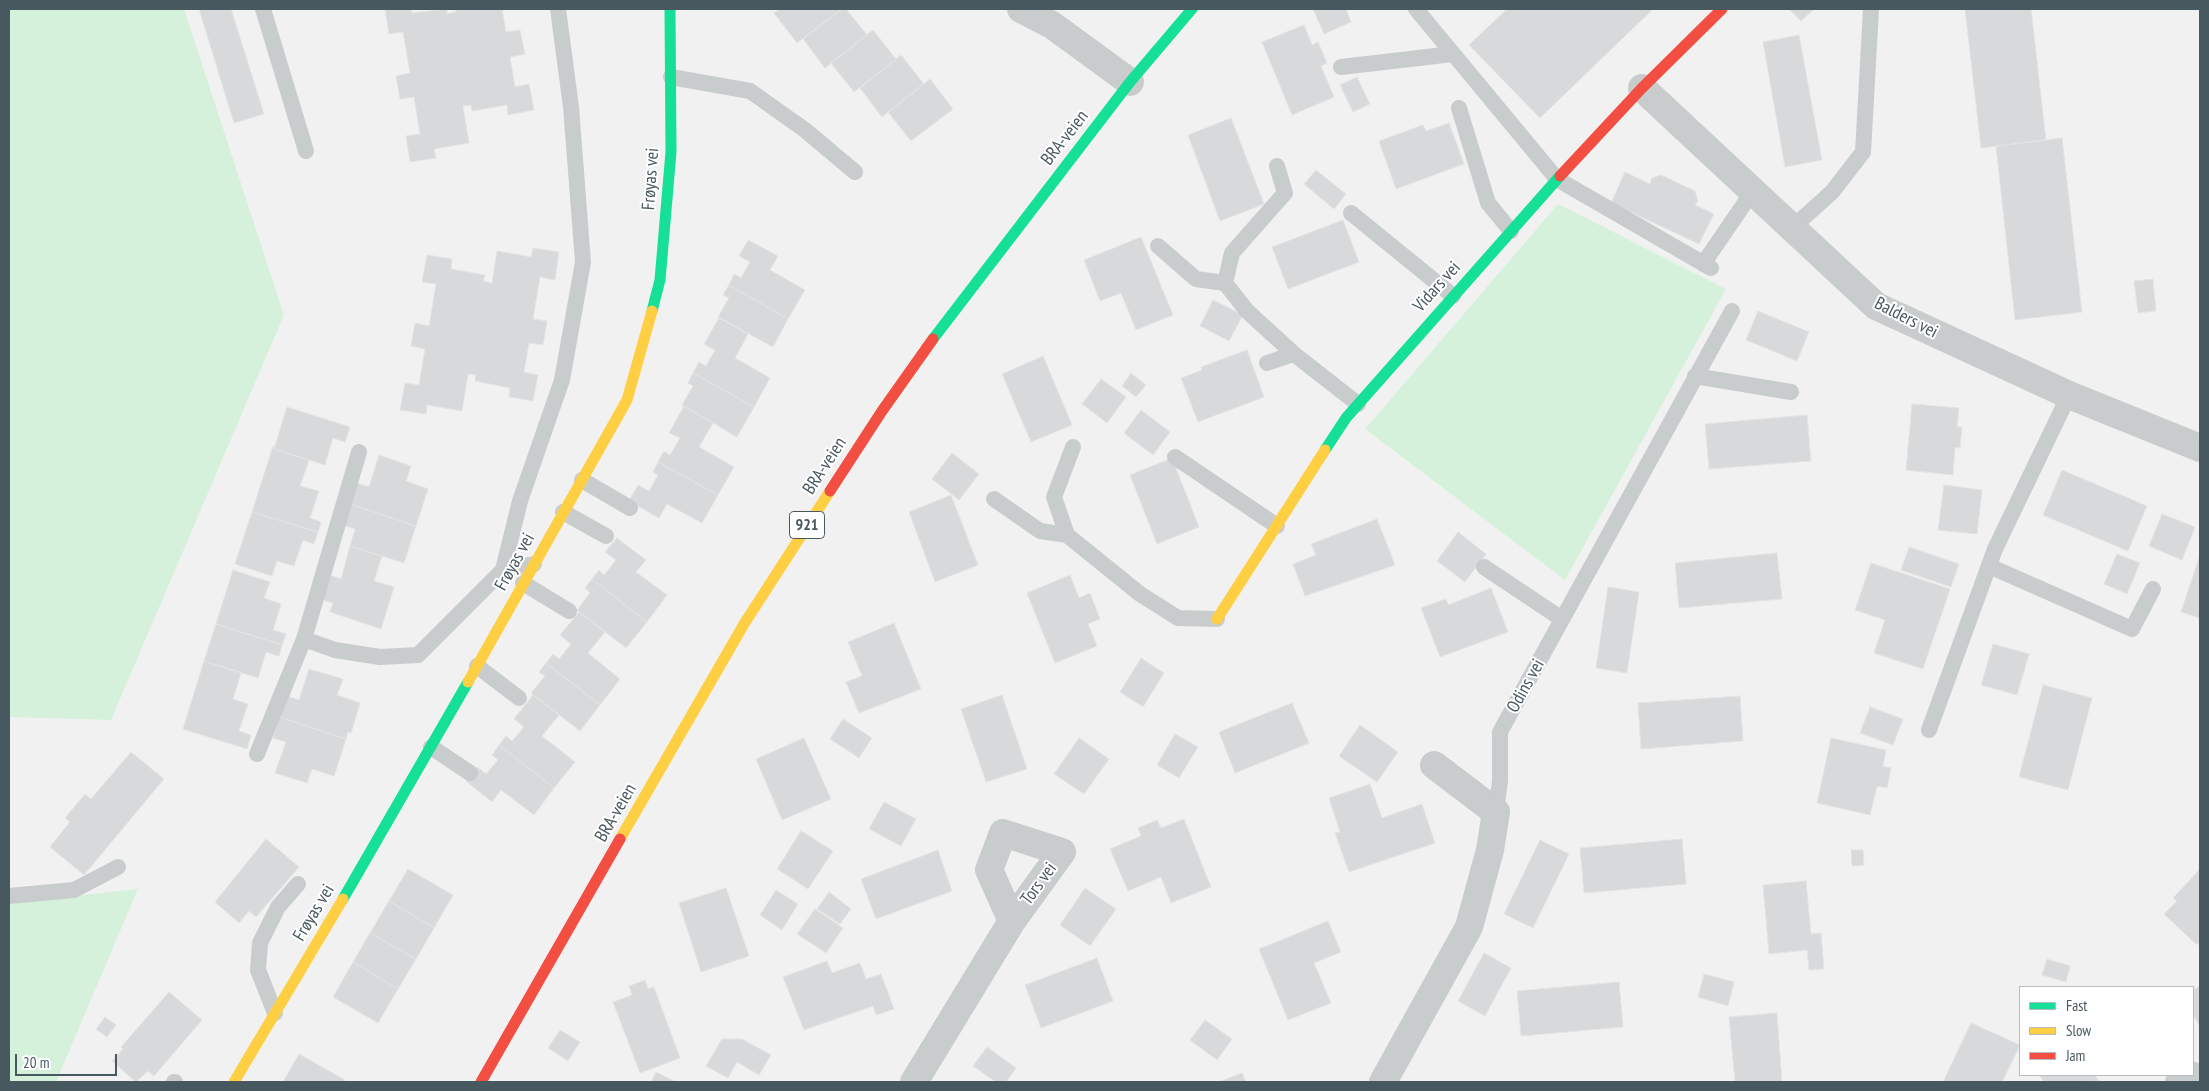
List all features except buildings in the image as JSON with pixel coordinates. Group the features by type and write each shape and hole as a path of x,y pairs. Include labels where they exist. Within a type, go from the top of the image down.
{"street":[{"name":"Frøyas vei","path":"234,1082 431,747 627,400 660,280 672,152 670,9"},
{"path":"1021,9 1054,17 1130,82"},
{"name":"BRA-veien","path":"481,1082 744,624 882,411 964,297 1130,82 1192,9"},
{"name":"Vidars vei","path":"1217,620 1346,418 1557,179 1642,88 1722,9"},
{"name":"Balders vei","path":"1642,88 1876,306 2069,395 2200,448"},
{"path":"1434,765 1496,812"},
{"name":"Odins vei","path":"1383,1082 1469,927 1490,850 1496,812"},
{"name":"Tors vei","path":"914,1082 1012,921"}],"lane":[{"path":"263,9 306,151"},
{"path":"304,640 335,650 380,657 418,655 502,570 520,501 562,380 583,262 571,107 558,9"},
{"path":"1416,9 1557,179 1707,266 1753,191"},
{"path":"1792,228 1832,192 1863,152 1871,9"},
{"path":"1341,67 1453,54"},
{"path":"671,77 750,91 805,130 856,172"},
{"path":"1459,108 1488,204 1511,231"},
{"path":"1225,283 1232,253 1285,193 1277,166"},
{"path":"1351,213 1454,296"},
{"path":"1158,246 1196,279 1225,283 1247,310 1294,354 1358,404"},
{"name":"Odins vei","path":"1496,812 1500,781 1500,732 1732,311"},
{"path":"1267,363 1294,354"},
{"path":"1695,376 1791,392"},
{"path":"1929,730 1989,566 2069,395"},
{"path":"1073,448 1054,497 1068,535 1140,594 1178,618 1217,620"},
{"path":"257,754 304,640 359,452"},
{"path":"1175,457 1277,526"},
{"path":"582,480 630,508"},
{"path":"994,499 1040,531 1068,535"},
{"path":"563,512 606,536"},
{"path":"502,570 534,564"},
{"path":"1989,566 2132,629 2153,589"},
{"path":"1484,567 1562,619"},
{"path":"523,583 569,611"},
{"path":"476,666 520,698"},
{"path":"431,747 470,773"},
{"path":"9,896 74,890 118,867"},
{"path":"275,1013 258,970 260,943 278,908 298,884"}],"green space":[{"path":"9,9 184,9 284,315 111,720 9,717"},
{"path":"1558,204 1726,289 1565,580 1365,429"},
{"path":"138,889 56,1082 9,1082 9,903"}],"traffic: fast":[{"path":"652,311 660,280 671,152 670,9"},
{"path":"933,339 1130,82 1192,9"},
{"path":"1325,450 1346,418 1560,176"},
{"path":"343,899 468,682"}],"traffic: slow":[{"path":"468,682 627,400 652,311"},
{"path":"1217,619 1325,450"},
{"path":"620,839 744,624 830,491"},
{"path":"234,1082 343,899"}],"traffic: jam":[{"path":"1560,176 1642,88 1722,9"},
{"path":"830,491 882,411 933,339"},
{"path":"481,1082 620,839"}]}
